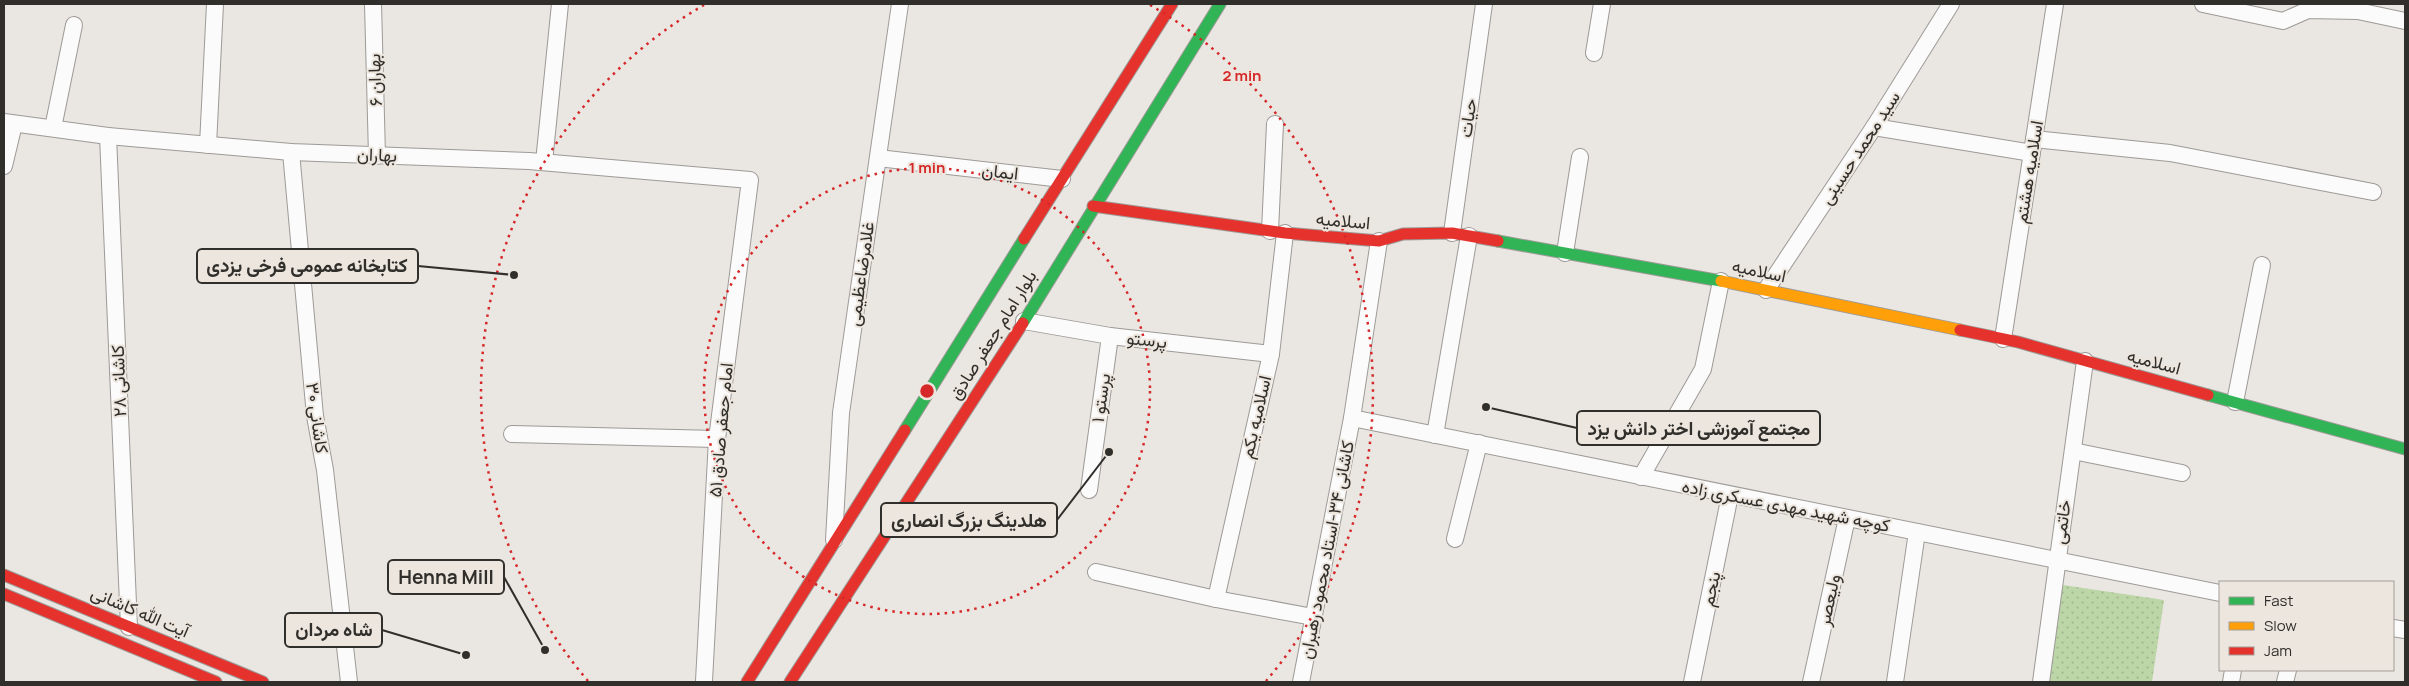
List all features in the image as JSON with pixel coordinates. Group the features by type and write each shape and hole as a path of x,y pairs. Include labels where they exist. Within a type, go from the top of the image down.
{"main road":[{"name":"بلوار امام جعفر صادق","path":"747,682 1172,4"},
{"name":"بلوار امام جعفر صادق","path":"790,682 1024,321 1093,206 1220,4"},
{"name":"اسلامیه","path":"1093,206 1278,232 1379,241 1403,234 1452,233 1721,281 2003,339 2405,449"},
{"name":"آیت الله کاشانی","path":"4,575 263,682"},
{"name":"آیت الله کاشانی","path":"4,594 216,682"},
{"path":"796,682 799,668"}],"street":[{"path":"208,145 214,4"},
{"name":"بهاران ۶","path":"373,4 377,156"},
{"path":"544,162 560,4"},
{"name":"غلامرضاعظیمی","path":"834,545 842,413 900,4"},
{"name":"حیات","path":"1452,233 1484,4"},
{"path":"1594,53 1602,4"},
{"name":"سید محمد حسینی","path":"1766,290 1874,127 1951,4"},
{"name":"اسلامیه هشتم","path":"2003,339 2055,4"},
{"path":"2203,4 2283,22 2308,10 2358,8 2405,21"},
{"path":"53,128 74,25"},
{"path":"4,166 9,123"},
{"name":"بهاران","path":"9,123 108,136 291,152 544,162 750,180"},
{"name":"اسلامیه یکم","path":"1216,599 1271,354 1278,232 1275,124"},
{"path":"1874,127 2033,146 2170,153 2373,192"},
{"name":"کاشانی ۲۸","path":"108,136 129,627"},
{"name":"کاشانی ۳۰","path":"291,152 315,416 325,470 349,682"},
{"path":"1565,253 1580,157"},
{"name":"ایمان","path":"878,158 1062,179"},
{"name":"امام جعفر صادق ۵۱","path":"704,681 717,438 750,180"},
{"path":"1435,435 1469,236"},
{"name":"کاشانی ۳۴-استاد محمود رهبران","path":"1301,682 1352,418 1379,241"},
{"path":"2235,402 2262,265"},
{"path":"1641,477 1703,369 1721,281"},
{"name":"پرستو","path":"1024,321 1110,336 1271,354"},
{"name":"پرستو ۱","path":"1089,490 1110,336"},
{"name":"خاتمی","path":"2041,682 2086,361"},
{"name":"کوچه شهید مهدی عسکری زاده","path":"1352,418 2219,593"},
{"path":"512,434 717,438"},
{"path":"1455,539 1479,443"},
{"path":"2072,451 2182,472"},
{"name":"پنجم","path":"1692,682 1730,495"},
{"name":"ولیعصر","path":"1812,682 1847,518"},
{"path":"1895,682 1917,532"},
{"path":"1096,572 1216,599 1313,617"}],"green space":[{"path":"2056,584 2164,600 2152,682 2041,682"}],"traffic: fast":[{"path":"1023,323 1220,4"},
{"path":"905,430 1024,239"},
{"path":"1498,241 1721,281"},
{"path":"2208,395 2405,449"}],"traffic: slow":[{"path":"1721,281 1960,330"}],"traffic: jam":[{"path":"1024,239 1172,4"},
{"path":"1093,206 1285,233 1379,241 1403,234 1452,233 1498,241"},
{"path":"790,682 1023,323"},
{"path":"1960,330 2018,342 2208,395"},
{"path":"747,682 905,430"},
{"path":"4,575 263,682"},
{"path":"4,594 216,682"}],"place":[{"name":"کتابخانه عمومی فرخی یزدی","path":"514,275"},
{"name":"مجتمع آموزشی اختر دانش یزد","path":"1486,407"},
{"name":"هلدینگ بزرگ انصاری","path":"1109,452"},
{"name":"Henna Mill","path":"545,650"},
{"name":"شاه مردان","path":"466,655"}]}
